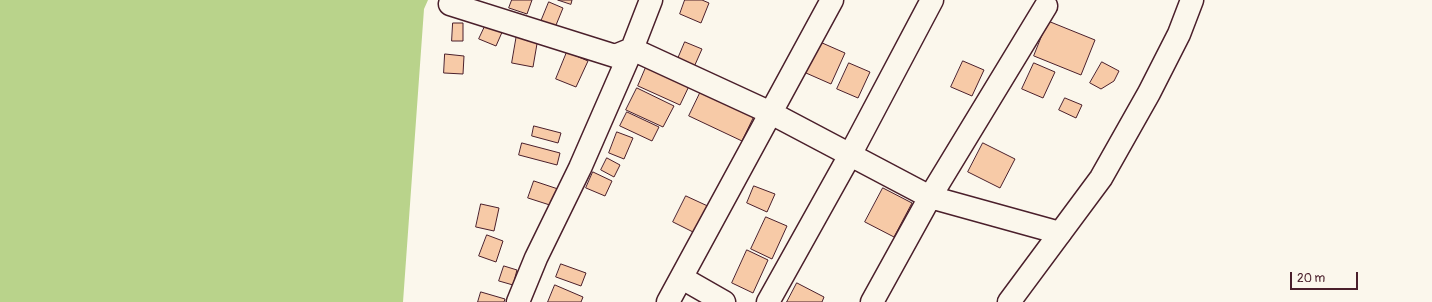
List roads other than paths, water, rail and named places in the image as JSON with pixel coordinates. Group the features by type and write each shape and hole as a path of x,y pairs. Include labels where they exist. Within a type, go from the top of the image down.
{"street":[{"path":"518,302 536,258 580,168 632,49 650,0"},
{"path":"668,302 832,0"},
{"path":"768,302 850,156 932,0"},
{"path":"1009,302 1101,178 1150,93 1179,34 1192,0"},
{"path":"450,4 616,56 632,49 771,113 930,197 1060,233"},
{"path":"872,302 930,197 1046,6"},
{"path":"682,278 724,302"}]}
